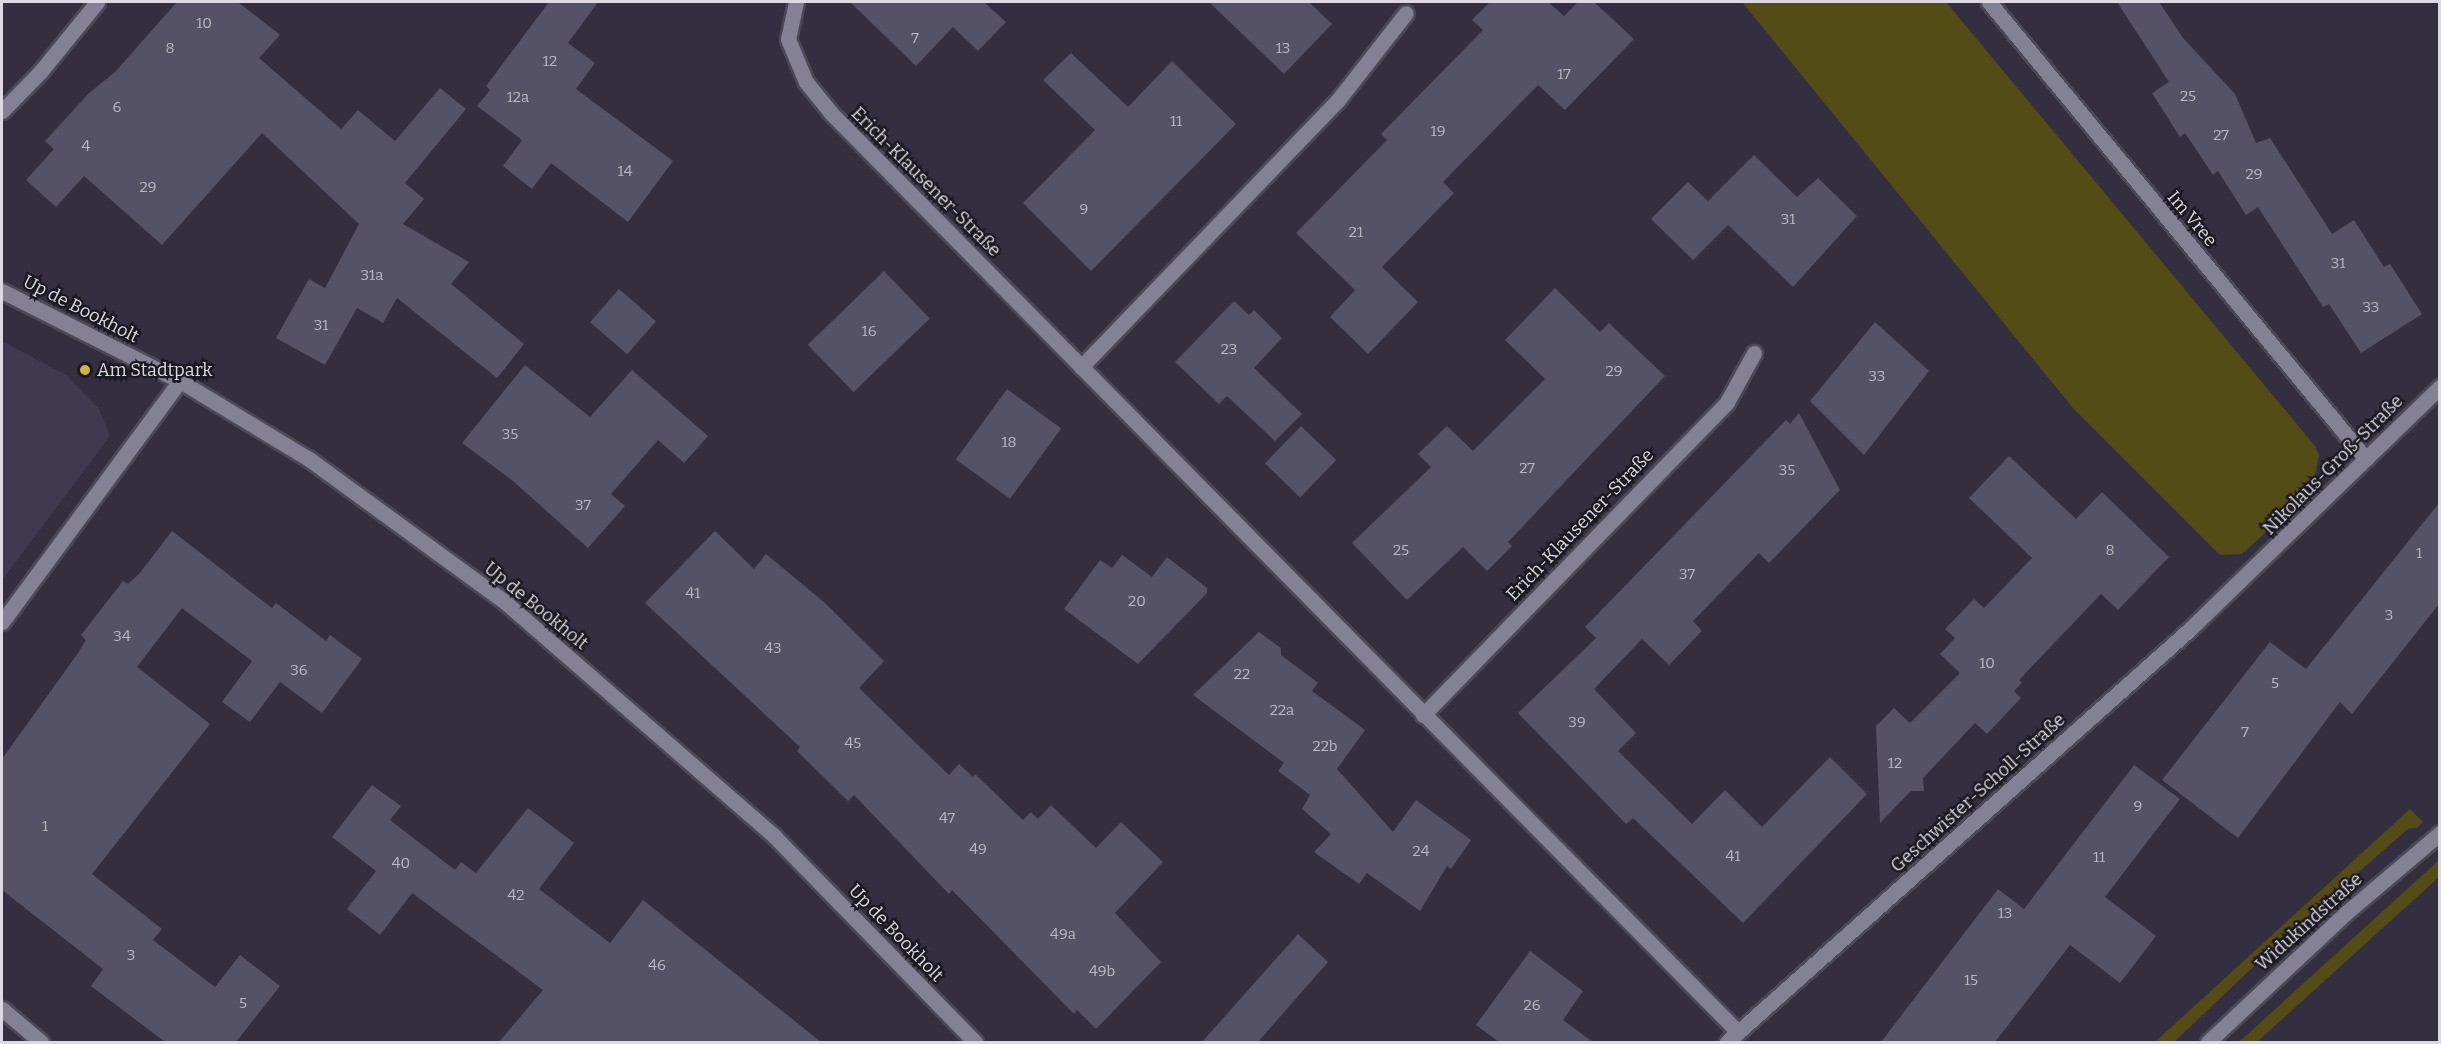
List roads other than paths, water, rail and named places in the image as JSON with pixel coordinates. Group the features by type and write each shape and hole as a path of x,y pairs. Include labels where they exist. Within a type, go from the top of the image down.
{"street":[{"path":"2,111 97,2"},
{"name":"Erich-Klausener-Straße","path":"795,2 788,39 806,82 830,112 1423,715 1733,1037"},
{"name":"Im Vree","path":"1989,2 2366,459"},
{"path":"1081,367 1338,100 1406,13"},
{"path":"2,88 14,99"},
{"name":"Up de Bookholt","path":"2,291 180,381 309,459 505,602 774,836 975,1042"},
{"name":"Erich-Klausener-Straße","path":"1423,715 1727,402 1754,353"},
{"path":"2,622 180,381"},
{"name":"Nikolaus-Groß-Straße","path":"2253,570 2439,387"},
{"name":"Geschwister-Scholl-Straße","path":"1733,1037 2253,570"},
{"name":"Widukindstraße","path":"2208,1042 2347,912 2439,833"},
{"path":"2,1009 41,1042"}],"place":[{"name":"Am Stadtpark","path":"85,370"}]}
